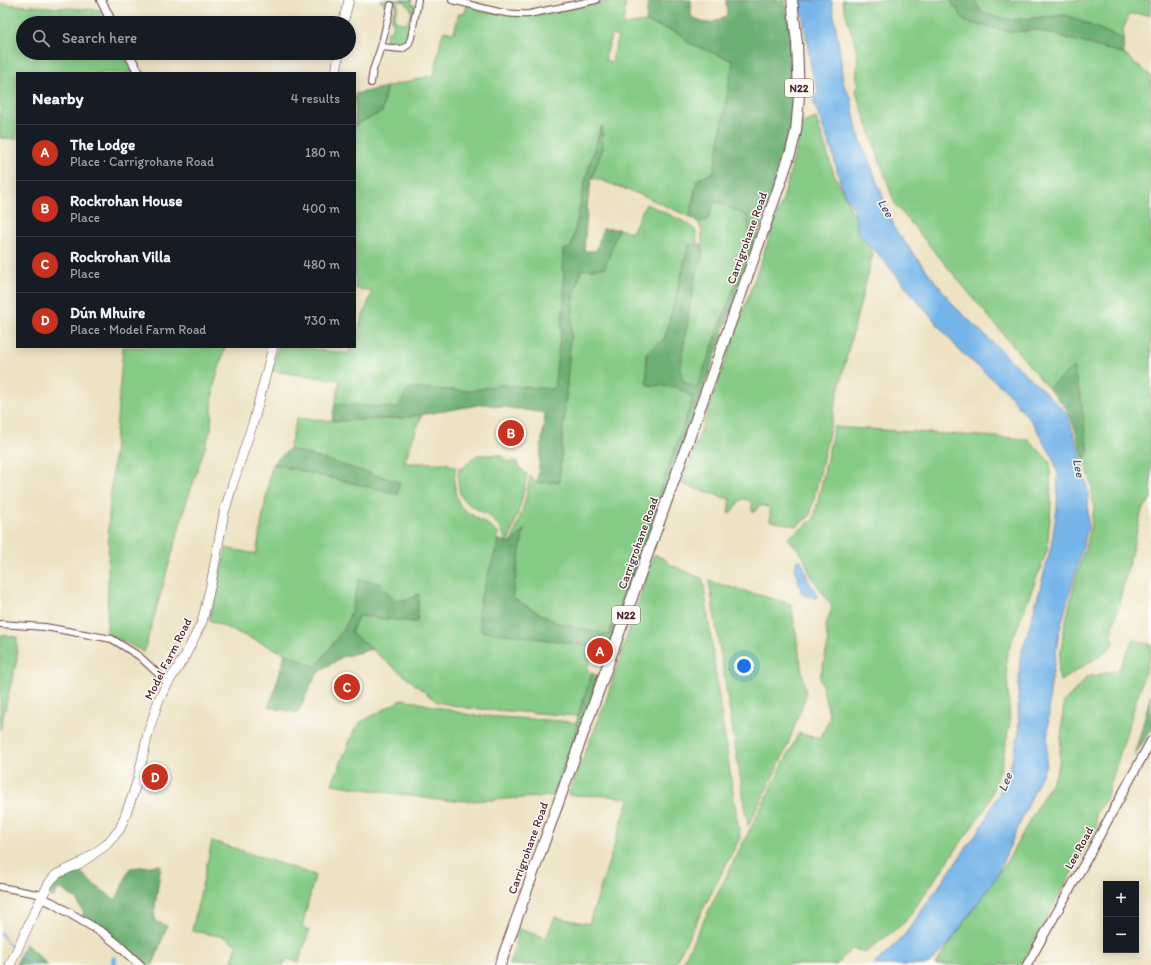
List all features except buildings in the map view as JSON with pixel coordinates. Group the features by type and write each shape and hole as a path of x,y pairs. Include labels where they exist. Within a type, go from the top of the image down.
{"highway":[{"name":"Carrigrohane Road","path":"500,965 791,151 796,131 799,96 797,43 792,0"}],"main road":[{"path":"346,16 349,0"},
{"path":"336,72 338,60"},
{"name":"Model Farm Road","path":"10,965 49,883 58,874 79,864 106,845 120,829 138,778 148,734 159,699 185,656 202,622 211,584 224,513 254,420 273,348"}],"street":[{"path":"102,0 109,16"},
{"path":"381,47 402,49 408,46 411,38 418,0"},
{"path":"452,0 474,3 495,12 521,15 596,0"},
{"path":"371,83 373,70 381,47 392,5"},
{"path":"132,60 138,72"},
{"path":"0,624 45,627 112,639 139,656 168,683"},
{"name":"Lee Road","path":"1027,965 1151,741"},
{"path":"0,887 42,897 51,902 103,933 140,965"}],"green space":[{"path":"379,0 412,0 411,4 415,5 407,41 404,45 389,47 386,44 385,41 388,31 392,31 394,22 391,21 397,4 390,2 388,7","holes":["398,1 404,1 411,11 411,16 406,23 401,23 395,19 395,12 398,8"]},
{"path":"612,0 626,0 623,25 646,22 681,34 689,43 733,61 714,172 697,180 690,217 644,196 592,177 603,148 601,127 586,177 571,248 563,250 564,303 554,389 498,385 470,391 410,388 398,408 335,404 340,380 271,371 278,348 312,348 349,354 351,348 356,348 356,334 372,292 356,288 356,125 382,112 386,87 434,75 444,31 454,33 459,13 465,13 467,5 474,6 479,11 519,16 554,13","holes":["611,35 618,37 612,62 605,60"]},
{"path":"648,0 691,0 691,16 705,23 709,23 717,21 727,15 726,0 785,0 793,55 793,122 782,168 613,642 597,638 594,646 481,631 478,614 481,597 499,540 511,544 524,529 512,598 557,623 609,635 693,398 677,387 647,385 646,353 665,338 689,245 702,244 702,258 695,278 682,354 681,375 684,382 697,388 751,241 747,216 715,201 708,219 699,223 690,217 697,180 714,172 733,61 688,43 681,34 646,22"},
{"path":"842,0 950,0 966,22 1012,32 1037,30 1124,54 1151,76 1151,499 1142,510 1111,636 1115,642 1105,653 1060,681 1058,671 1064,629 1076,578 1089,535 1094,508 1091,482 1085,458 1089,449 1086,441 1073,368 1048,388 895,204 856,93 858,56"},
{"path":"950,0 974,0 983,14 1012,20 1066,15 1123,39 1124,54 1037,30 1012,32 966,22"},
{"path":"974,0 1151,0 1150,15 1130,14 1123,29 1123,39 1066,15 1012,20 983,14"},
{"path":"0,4 100,10 103,16 16,16 16,60 126,60 132,72 16,72 16,139 0,138"},
{"path":"386,87 382,112 356,125 356,94"},
{"path":"816,118 834,174 873,254 842,375 810,516 797,526 770,521 770,511 768,507 760,505 754,512 752,511 752,502 744,499 739,501 736,507 729,514 730,499 682,484 784,196 803,123"},
{"path":"602,126 603,148 592,177 588,199 584,251 596,251 603,229 618,229 605,268 581,270 574,296 559,482 537,483 545,413 484,404 403,418 332,420 335,404 398,408 409,388 470,391 498,385 554,389 564,303 563,250 571,248 586,177"},
{"path":"715,201 747,216 751,242 697,389 684,382 681,375 682,354 695,278 702,258 702,231 699,223 708,219"},
{"path":"646,204 691,226 696,234 697,244 689,245 665,338 646,354 647,384 677,387 693,398 608,636 557,623 511,598 511,544 525,502 530,476 537,483 559,482 574,296 581,270 604,268 618,229 632,232"},
{"path":"123,348 225,348 213,390 211,429 186,504 144,652 107,633 109,515"},
{"path":"1073,367 1081,398 1086,441 1089,449 1085,458 1083,458 1075,429 1067,409 1048,388"},
{"path":"422,414 404,463 445,463 456,467 454,481 456,495 460,506 498,533 499,540 481,597 481,630 594,646 587,671 592,673 578,716 467,708 437,702 351,633 358,616 416,622 418,594 408,600 396,600 379,586 359,579 352,609 345,627 316,667 209,620 226,548 256,554 272,464 398,494 399,482 289,449 297,418 338,421 403,418"},
{"path":"834,427 1028,439 1050,462 1051,507 1047,551 1006,657 1010,722 1001,768 988,804 905,922 866,952 852,949 836,965 681,965 799,733 820,739 830,718 820,677 828,644 826,626 832,607 811,576 803,556 788,538 814,519"},
{"path":"289,449 399,482 398,494 272,464"},
{"path":"478,455 501,455 507,462 516,461 520,468 527,474 522,500 508,543 506,542 498,525 483,512 463,500 460,493 458,483 459,468 462,469 471,459"},
{"path":"654,554 664,559 671,565 703,579 740,838 674,965 509,965 519,929 546,938 555,917 589,924 629,799 610,796 568,795 604,706"},
{"path":"359,579 381,583 385,590 396,600 408,600 419,594 417,622 358,616 351,633 372,649 342,657 319,672 314,678 298,713 268,707 274,693 285,653 316,667 345,627 352,609"},
{"path":"709,581 791,604 806,695 785,752 748,826"},
{"path":"0,635 17,637 17,659 0,730"},
{"path":"1134,639 1151,645 1151,653 1106,799 1095,814 1097,826 1021,965 935,965 1007,861 1056,774 1059,764 1064,702 1087,677 1118,670"},
{"path":"592,673 599,676 559,794 553,795 577,728 576,723"},
{"path":"1151,694 1151,729 1134,757"},
{"path":"403,699 470,715 576,723 577,728 553,796 474,801 438,800 332,784 354,731 361,722"},
{"path":"212,841 315,875 302,927 309,931 299,962 287,959 284,965 231,965 237,945 225,937 192,931"},
{"path":"161,865 154,913 156,921 167,926 153,965 143,965 107,932 82,916 84,912 79,906 78,900 59,888 53,898 48,895 56,881 78,869 92,883 116,900 130,868"},
{"path":"25,944 27,945 48,965 16,965"}],"water":[{"name":"Lee","path":"800,0 831,0 843,83 851,98 857,130 896,231 955,307 1067,413 1079,450 1088,492 1088,528 1059,632 1050,691 1046,765 996,877 947,946 929,964 925,965 873,965 903,937 984,823 1009,773 1019,733 1018,701 1020,658 1051,547 1057,508 1058,474 1052,456 1033,423 1004,389 959,350 880,256 858,234 854,208 843,192 832,151 813,100 817,95 818,89 813,77"},
{"path":"797,560 801,560 809,582 818,596 816,598 803,595 801,593 796,573"}],"waterway":[{"path":"0,932 14,949"},
{"path":"19,953 32,965"},
{"path":"114,959 114,965"}],"place":[{"name":"Rockrohan House","path":"511,433"},
{"name":"The Lodge","path":"600,651"},
{"name":"Rockrohan Villa","path":"347,687"},
{"name":"Dún Mhuire","path":"155,777"}]}
